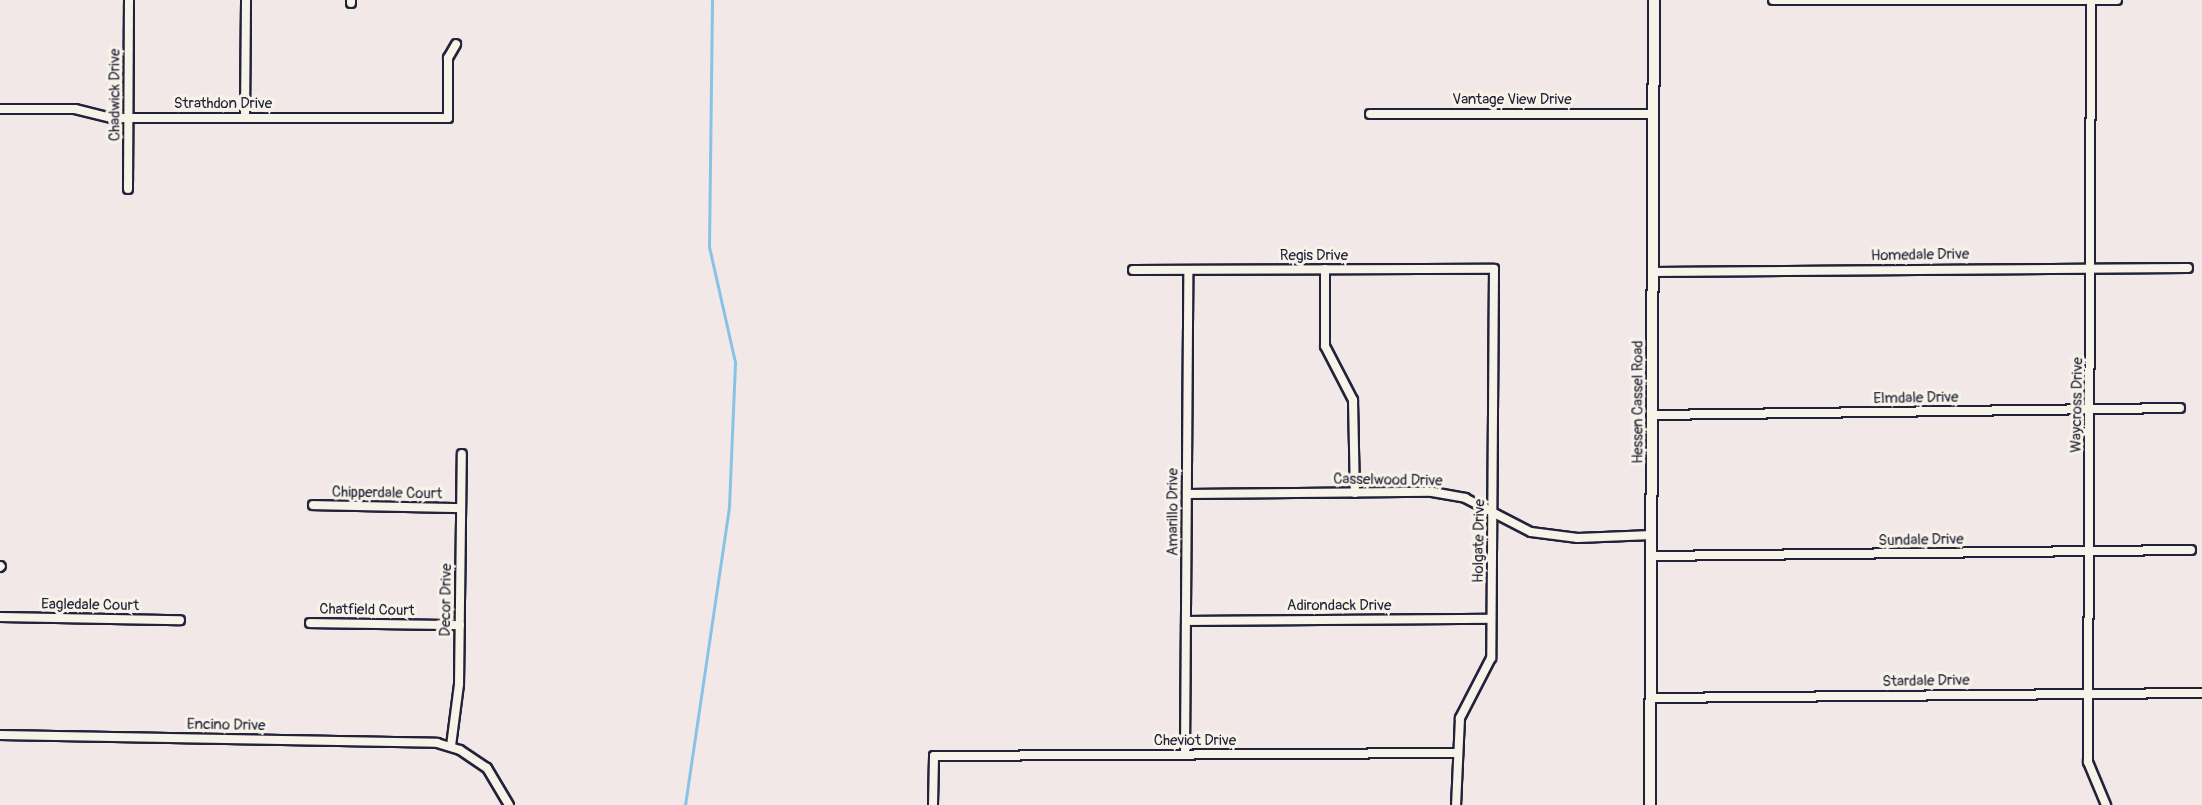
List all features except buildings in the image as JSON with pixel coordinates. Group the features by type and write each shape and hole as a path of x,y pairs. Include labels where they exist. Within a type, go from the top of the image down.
{"main road":[{"name":"Hessen Cassel Road","path":"1650,805 1654,0"}],"street":[{"name":"Chadwick Drive","path":"128,189 129,0"},
{"path":"245,117 246,0"},
{"path":"1773,0 2117,0"},
{"name":"Waycross Drive","path":"2091,0 2093,267 2088,551 2089,769 2106,805"},
{"name":"Strathdon Drive","path":"0,109 75,110 128,118 448,118 448,58 456,44"},
{"name":"Vantage View Drive","path":"1370,114 1653,114"},
{"name":"Homedale Drive","path":"1653,272 2188,268"},
{"path":"1325,269 1325,345 1353,400 1355,493"},
{"name":"Regis Drive","path":"1133,270 1494,269"},
{"name":"Holgate Drive","path":"1456,805 1460,718 1491,657 1494,269"},
{"name":"Amarillo Drive","path":"1185,755 1188,270"},
{"name":"Elmdale Drive","path":"1653,415 2181,408"},
{"name":"Decor Drive","path":"451,746 460,625 462,454"},
{"name":"Casselwood Drive","path":"1187,494 1446,494 1493,512 1531,532 1578,538 1652,535"},
{"name":"Chipperdale Court","path":"312,505 461,508"},
{"name":"Sundale Drive","path":"1651,556 2191,550"},
{"name":"Eagledale Court","path":"0,617 180,620"},
{"name":"Adirondack Drive","path":"1187,621 1491,619"},
{"name":"Chatfield Court","path":"310,623 460,625"},
{"name":"Stardale Drive","path":"1651,698 2202,693"},
{"name":"Encino Drive","path":"0,735 451,746"},
{"path":"451,746 487,768 509,805"},
{"name":"Cheviot Drive","path":"933,805 934,756 1457,753"}],"waterway":[{"path":"685,805 729,506 735,362 709,247 712,0"}]}
